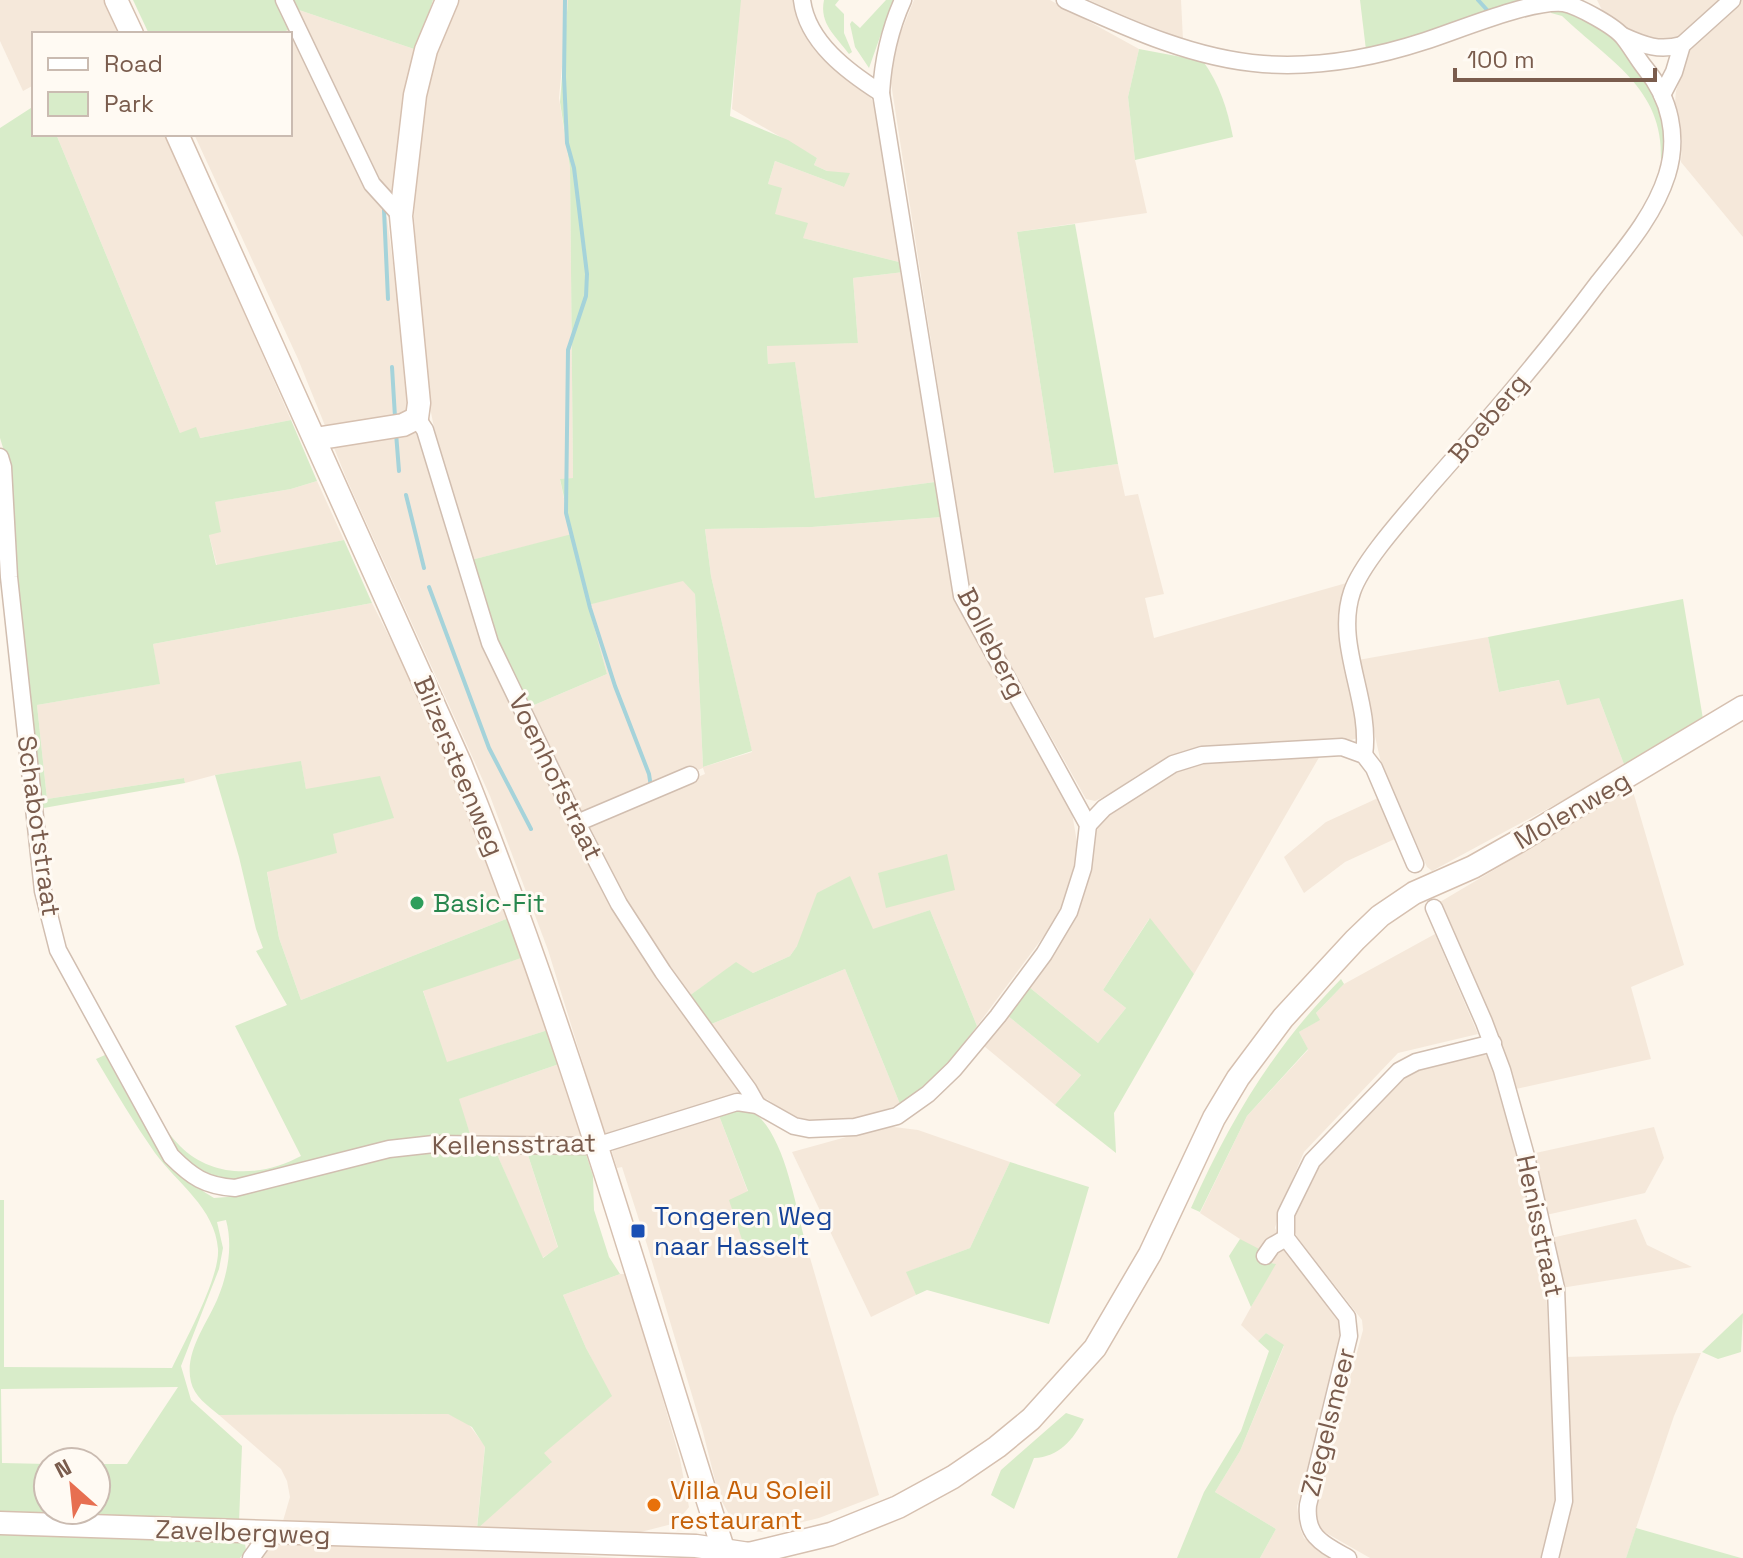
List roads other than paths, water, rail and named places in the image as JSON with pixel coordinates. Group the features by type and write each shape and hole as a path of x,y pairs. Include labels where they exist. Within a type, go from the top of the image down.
{"main road":[{"path":"116,0 131,32"},
{"path":"315,439 403,425 417,418 419,403 401,216 415,95 426,50 447,0"},
{"name":"Bilzersteenweg","path":"178,136 460,763 497,853 540,973 726,1555"},
{"name":"Molenweg","path":"1337,961 1355,940 1396,904 1432,884 1473,867 1632,776 1743,707"},
{"path":"1337,961 1473,867"},
{"name":"Zavelbergweg","path":"0,1523 696,1546 726,1555 763,1552 862,1523 953,1477 1031,1419 1095,1348 1150,1254 1214,1118 1238,1078 1283,1018 1337,961"}],"street":[{"path":"284,0 372,184 401,216"},
{"path":"802,0 807,21 825,47 860,80 881,93"},
{"name":"Bolleberg","path":"903,0 890,32 883,62 881,93 962,596 1088,825"},
{"name":"Boeberg","path":"1065,0 1177,45 1261,64 1313,64 1365,58 1548,2 1585,6 1623,35 1650,48 1666,50 1682,45"},
{"path":"1662,95 1674,72 1682,45 1732,0"},
{"name":"Boeberg","path":"1364,755 1367,736 1347,632 1352,590 1389,536 1578,309 1651,212 1672,159 1673,137 1658,83 1635,56 1623,35"},
{"name":"Voenhofstraat","path":"417,418 425,430 490,643 577,823 619,904 757,1105"},
{"name":"Schabotstraat","path":"0,457 9,577 43,891 58,950 171,1156 191,1176 219,1187"},
{"path":"757,1105 794,1126 809,1129 855,1127 897,1116 928,1094 954,1069 1044,954 1069,912 1078,891 1088,825 1104,808 1173,764 1202,755 1342,747 1364,755 1374,768 1415,864"},
{"path":"577,823 690,775"},
{"name":"Henisstraat","path":"1434,908 1493,1043 1526,1156 1556,1288 1564,1501 1550,1558"},
{"path":"1265,1256 1272,1246 1286,1238 1286,1214 1312,1161 1399,1071 1416,1062 1493,1043"},
{"name":"Kellensstraat","path":"219,1187 235,1188 389,1149 434,1144 596,1146 737,1102 757,1105"},
{"name":"Ziegelsmeer","path":"1286,1238 1347,1317 1350,1326 1307,1520 1311,1532 1323,1544 1348,1558"},
{"path":"251,1558 269,1533"}],"waterway":[{"path":"565,0 567,143 574,168 587,274 586,296 568,350 566,513 590,608 651,787"},
{"path":"1478,0 1488,11"},
{"path":"384,210 388,299"},
{"path":"392,367 395,417"},
{"path":"396,433 399,471"},
{"path":"406,495 424,568"},
{"path":"429,587 489,748 531,829"}],"place":[{"name":"Basic-Fit","path":"417,903"},
{"name":"Tongeren Weg naar Hasselt","path":"638,1231"},
{"name":"Villa Au Soleil restaurant","path":"654,1505"}]}
